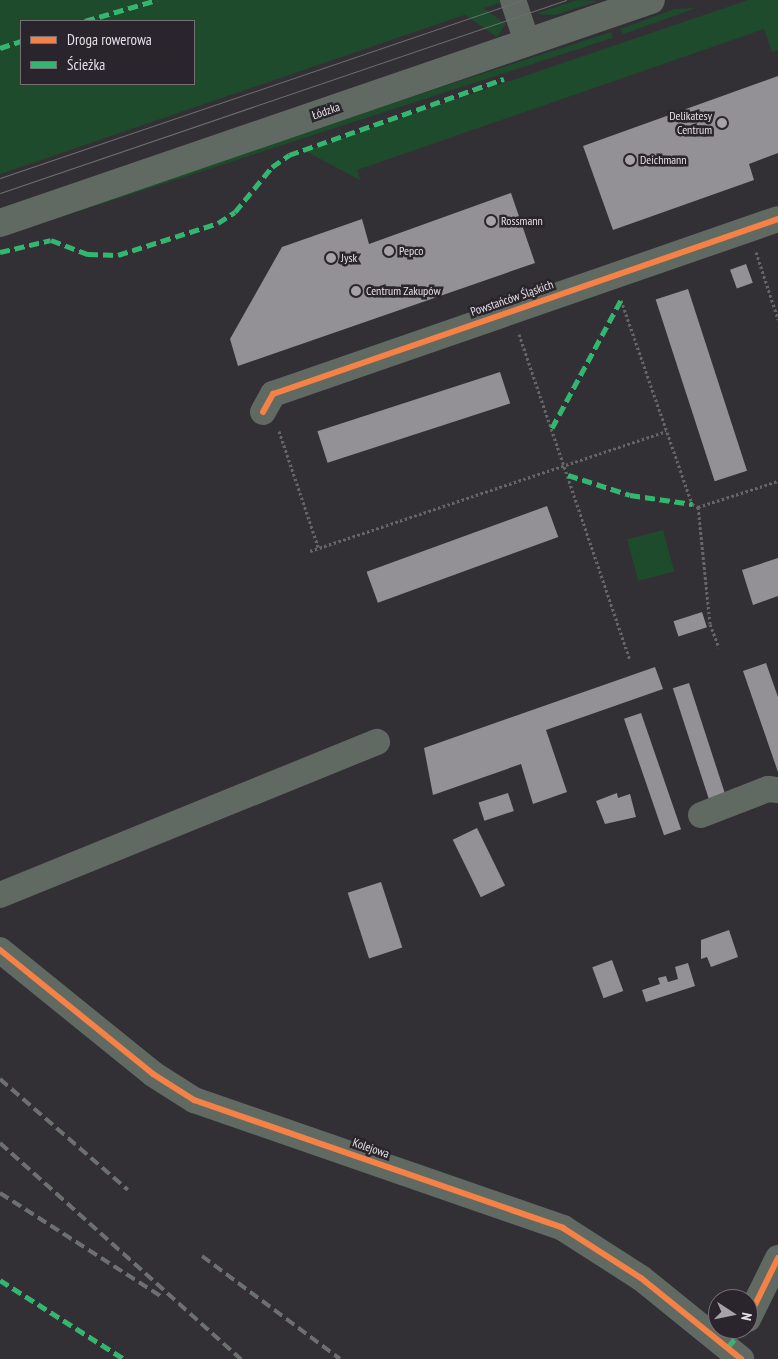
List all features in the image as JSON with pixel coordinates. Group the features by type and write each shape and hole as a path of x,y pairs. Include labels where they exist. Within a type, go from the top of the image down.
{"main road":[{"name":"Łódzka","path":"0,223 651,0"}],"street":[{"path":"513,0 527,42"},
{"name":"Powstańców Śląskich","path":"269,417 273,394 778,218"},
{"path":"0,895 377,742"},
{"path":"700,815 768,789 778,790"},
{"name":"Kolejowa","path":"0,950 152,1074 194,1100 563,1228 641,1278 733,1349"},
{"path":"758,1299 778,1258"}],"path":[{"path":"749,254 763,249"},
{"path":"756,252 778,319"},
{"path":"612,302 630,295"},
{"path":"621,299 692,504 698,507 778,481"},
{"path":"514,336 528,330"},
{"path":"519,334 566,467 630,660"},
{"path":"269,417 319,549"},
{"path":"310,551 566,467 666,431"},
{"path":"698,507 710,624 719,646"}],"green space":[{"path":"0,0 502,0 502,2 0,174"},
{"path":"444,0 472,0 506,24 497,37"},
{"path":"577,0 598,1 555,15 535,14"},
{"path":"748,0 778,0 778,50 772,52 764,29 357,170 360,180 305,151"},
{"path":"696,8 623,34 620,29 675,9"},
{"path":"611,32 613,38 0,237 0,231"},
{"path":"663,530 674,572 638,581 627,540"}],"building":[{"path":"778,76 778,153 749,164 754,180 613,230 583,146"},
{"name":"Centrum Zakupów","path":"511,193 535,263 238,366 230,339 282,247 362,219 369,244"},
{"path":"746,264 753,283 737,289 730,270"},
{"path":"688,289 747,471 715,481 656,300"},
{"path":"500,372 510,403 328,463 317,431"},
{"path":"547,506 558,537 378,603 367,572"},
{"path":"778,558 778,596 753,605 742,570"},
{"path":"702,612 707,627 678,636 673,621"},
{"path":"766,663 778,697 778,772 743,671"},
{"path":"655,667 663,689 546,730 567,792 533,804 521,764 433,795 424,748"},
{"path":"689,683 725,793 709,799 673,688"},
{"path":"641,713 681,829 664,835 624,719"},
{"path":"508,793 514,811 484,821 479,803"},
{"path":"617,793 618,798 630,794 636,817 605,824 596,801"},
{"path":"477,828 505,886 481,897 453,840"},
{"path":"381,882 402,948 369,958 348,893"},
{"path":"729,930 738,957 711,967 707,957 701,959 701,940"},
{"path":"612,960 623,991 604,998 592,967"},
{"path":"688,963 695,986 646,1002 642,990 660,984 658,978 666,976 668,982 678,979 675,967"}],"tram line":[{"path":"0,178 523,0"},
{"path":"0,193 566,0"}],"railway":[{"path":"0,1079 128,1190"},
{"path":"0,1143 241,1359"},
{"path":"0,1193 162,1297"},
{"path":"202,1256 340,1359"}],"marked path":[{"path":"88,20 157,0"},
{"path":"0,48 20,41"},
{"path":"0,252 51,240 88,254 118,255 218,223 235,212 272,167 289,155 504,79"},
{"path":"552,428 621,300"},
{"path":"568,475 630,495 692,504"},
{"path":"0,1280 124,1359"},
{"path":"728,1347 735,1339"}],"cycle path":[{"path":"263,412 273,394 778,219"},
{"path":"0,950 153,1074 194,1100 563,1228 641,1278 741,1359"},
{"path":"758,1299 778,1258"}],"place":[{"name":"Delikatesy Centrum","path":"722,123"},
{"name":"Deichmann","path":"630,160"},
{"name":"Rossmann","path":"491,221"},
{"name":"Pepco","path":"389,251"},
{"name":"Jysk","path":"331,258"},
{"name":"Centrum Zakupów","path":"356,291"}]}
